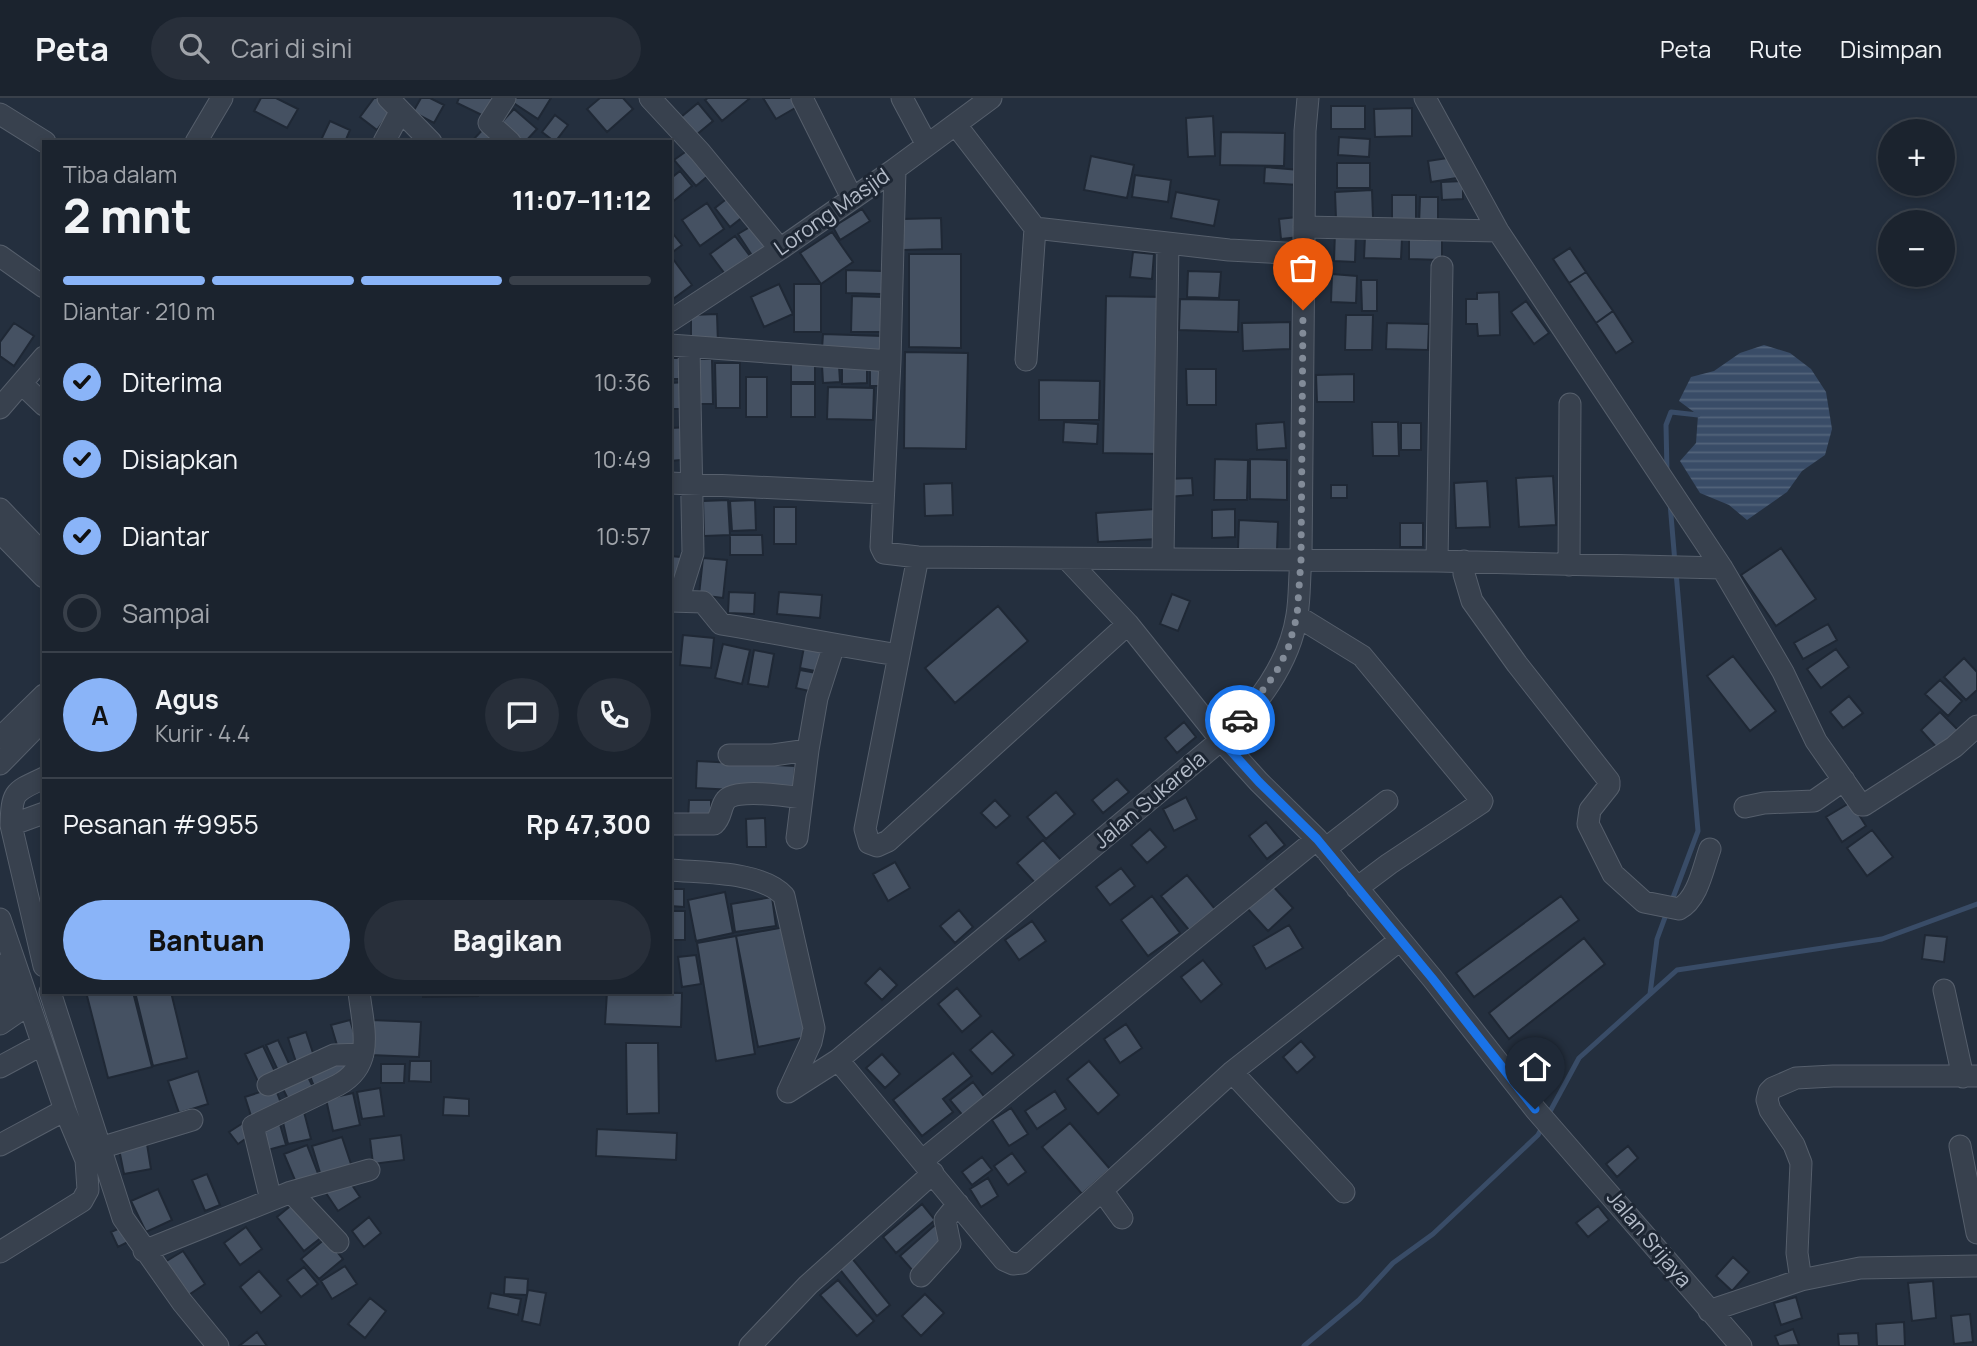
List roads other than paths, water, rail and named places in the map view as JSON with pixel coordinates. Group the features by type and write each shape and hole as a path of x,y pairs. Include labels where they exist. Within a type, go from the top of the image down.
{"street":[{"path":"197,140 222,98"},
{"path":"505,98 489,123 508,140"},
{"path":"650,98 700,152 780,249"},
{"path":"802,98 852,198"},
{"path":"902,98 927,145"},
{"name":"Lorong Masjid","path":"672,320 780,249 991,98"},
{"name":"Jalan Sukarela","path":"672,870 736,876 777,888 784,897 814,1028 811,1042 788,1093 838,1060 1221,740 1244,716 1275,674 1288,649 1297,616 1301,560 1305,131 1308,98"},
{"path":"1425,98 1498,232 1722,568 1783,672 1816,741 1864,805 1954,747 1977,726"},
{"path":"385,140 394,105 429,140"},
{"path":"0,114 42,140"},
{"path":"956,125 1035,228 1026,359"},
{"path":"895,169 890,361 882,493 881,551 884,553 918,557 1464,561 1722,568"},
{"path":"1304,227 1498,232"},
{"path":"1035,228 1168,244 1304,254"},
{"path":"1163,557 1168,244"},
{"path":"0,256 42,286"},
{"path":"1437,561 1442,267"},
{"path":"890,361 680,346 693,484 693,553 689,572 674,601 703,602 721,624 899,655"},
{"path":"0,408 42,359"},
{"path":"22,384 42,403"},
{"path":"1569,565 1570,404"},
{"path":"672,483 882,493"},
{"path":"1,511 42,553"},
{"path":"0,532 42,575"},
{"path":"918,557 865,829 869,844 877,846 888,841 1128,624"},
{"path":"838,1060 1004,1260 1013,1264 1022,1263 1232,1072 1400,940 1321,844 1221,740 1128,624 1068,559"},
{"path":"1464,561 1466,586 1476,608 1609,781 1609,786 1590,810 1588,824 1613,874 1644,902 1670,908 1687,905 1696,889 1710,849"},
{"path":"1297,616 1362,656 1482,801 1357,888"},
{"path":"797,838 817,698 834,645"},
{"path":"0,738 42,697"},
{"path":"0,764 42,721"},
{"path":"729,755 773,755 808,750"},
{"path":"42,779 20,789 16,794 12,802 11,825 42,958"},
{"path":"1745,807 1764,803 1814,801 1844,780"},
{"path":"672,824 714,824 720,818 730,796 751,793 802,798"},
{"path":"750,1346 928,1167 1321,844 1387,801"},
{"path":"11,825 42,814"},
{"path":"0,919 41,1045 86,1160 88,1189 82,1201 0,1252"},
{"name":"Jalan Srijaya","path":"1400,940 1535,1109 1741,1346"},
{"path":"0,959 9,983 7,997 0,1001"},
{"path":"1801,1280 1797,1253 1801,1163 1794,1145 1770,1110 1767,1100 1769,1092 1796,1078 1970,1077 1944,990"},
{"path":"51,994 123,1218 144,1251 218,1346"},
{"path":"271,1200 254,1124 350,1079 360,1066 363,1054 365,1032 359,994"},
{"path":"0,1024 29,1004"},
{"path":"0,1067 41,1045"},
{"path":"268,1085 334,1055 363,1054"},
{"path":"1232,1072 1344,1192"},
{"path":"0,1145 65,1110"},
{"path":"100,1148 192,1120"},
{"path":"1960,1146 1977,1233"},
{"path":"144,1251 292,1192 369,1170"},
{"path":"292,1192 338,1242"},
{"path":"1101,1193 1122,1217"},
{"path":"921,1276 950,1244 945,1220 958,1205"},
{"path":"1709,1311 1801,1280 1860,1268 1977,1266"}],"water":[{"path":"1764,345 1790,353 1811,369 1826,392 1832,429 1825,455 1802,471 1787,492 1747,520 1729,505 1700,493 1680,461 1696,443 1698,415 1679,401 1691,377 1714,371 1740,353"}],"waterway":[{"path":"1667,472 1666,425 1671,412 1698,415"},
{"path":"1670,503 1675,563"},
{"path":"1671,903 1698,831 1676,572"},
{"path":"1547,1117 1579,1058 1677,970 1882,939 1977,904"},
{"path":"1650,994 1657,939 1667,912"},
{"path":"1304,1346 1359,1300 1393,1263 1433,1234 1538,1135 1543,1126"}]}
